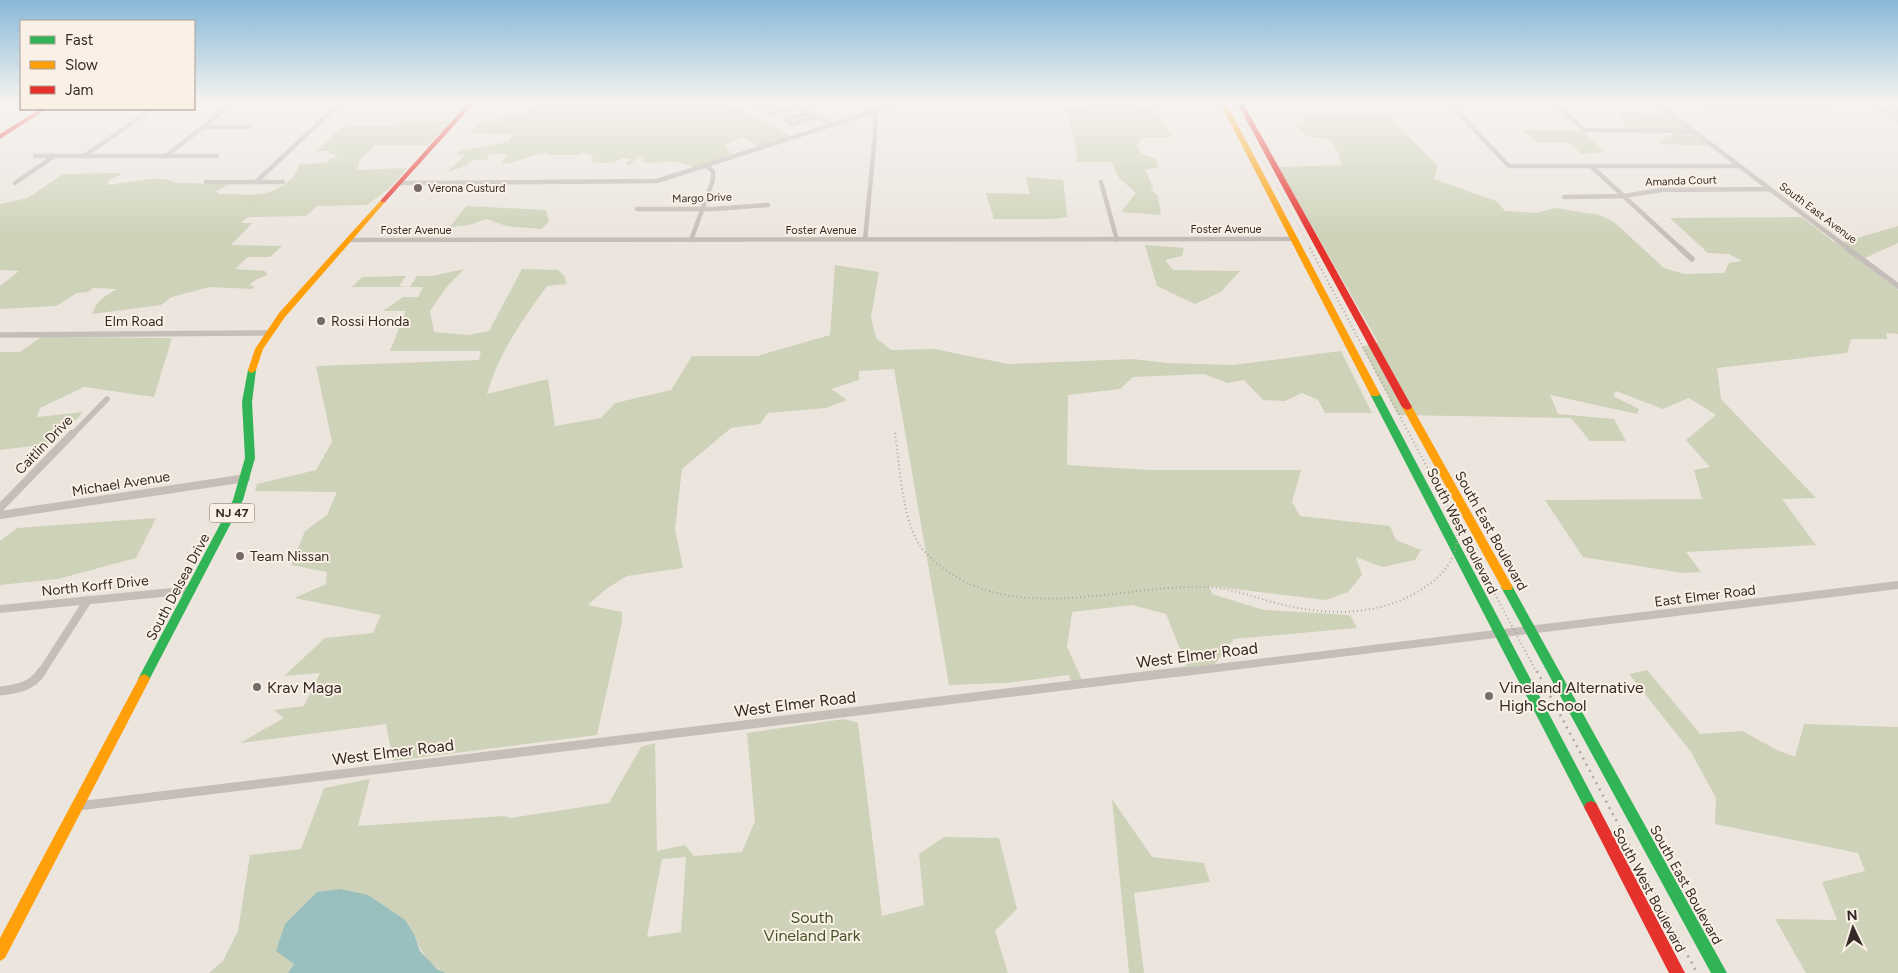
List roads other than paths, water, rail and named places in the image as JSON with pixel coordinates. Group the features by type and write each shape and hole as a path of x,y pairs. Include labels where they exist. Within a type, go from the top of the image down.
{"main road":[{"name":"South Delsea Drive","path":"0,953 232,513 246,478 251,446 247,402 249,378 257,354 268,333 348,240 433,146"},
{"name":"South West Boulevard","path":"1246,146 1677,973"},
{"name":"South East Boulevard","path":"1264,146 1719,973"}],"street":[{"path":"84,156 98,146"},
{"path":"166,156 178,146"},
{"path":"256,182 294,146"},
{"path":"400,183 647,182 666,179 767,146"},
{"path":"865,240 874,146"},
{"path":"1490,146 1507,165 1739,166"},
{"name":"South East Avenue","path":"1713,146 1898,286"},
{"path":"35,156 217,156"},
{"path":"15,183 53,156"},
{"path":"691,240 714,175 713,171 706,166"},
{"path":"1591,166 1692,260"},
{"path":"206,182 283,182"},
{"path":"1101,182 1117,240"},
{"name":"Amanda Court","path":"1564,196 1624,196 1645,191 1770,189"},
{"name":"Margo Drive","path":"637,210 702,210 768,204"},
{"name":"Foster Avenue","path":"348,240 1295,239"},
{"name":"Elm Road","path":"0,335 268,333"},
{"name":"Caitlin Drive","path":"0,508 107,399"},
{"name":"Michael Avenue","path":"0,515 246,478"},
{"name":"East Elmer Road","path":"1515,632 1898,586"},
{"name":"North Korff Drive","path":"0,609 192,590"},
{"path":"0,691 23,688 38,678 88,600"},
{"name":"West Elmer Road","path":"78,806 1515,632"}],"water":[{"path":"340,889 368,895 405,920 414,934 420,951 437,969 446,973 288,973 294,964 276,951 285,924 317,892"}],"railway":[{"path":"1256,146 1311,249"},
{"path":"1310,248 1537,673"},
{"path":"895,433 907,513 911,528 925,552 956,576 988,591 1023,597 1096,596 1171,588 1207,587 1233,591 1296,608 1316,611 1336,612 1376,608 1414,594 1437,578 1448,566 1455,552 1456,528"},
{"path":"1537,671 1697,973"}],"place":[{"name":"Verona Custurd","path":"418,188"},
{"name":"Rossi Honda","path":"321,321"},
{"name":"Team Nissan","path":"240,556"},
{"name":"Krav Maga","path":"257,687"},
{"name":"Vineland Alternative High School","path":"1489,696"}],"park label":[{"name":"South Vineland Park","path":"812,926"}]}
